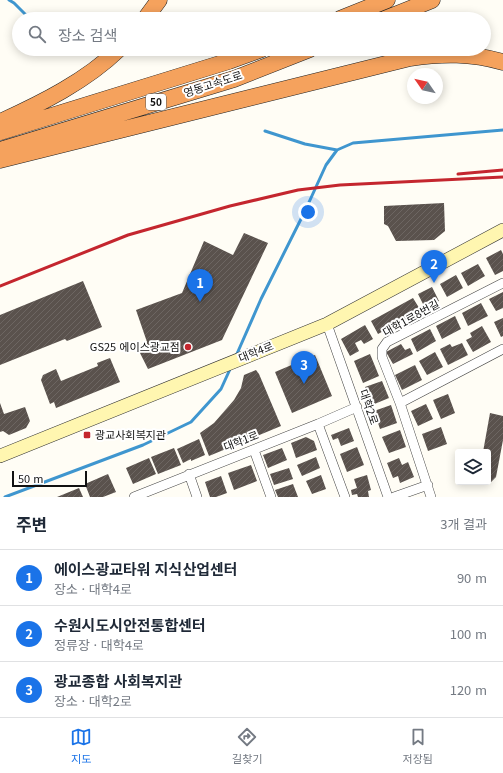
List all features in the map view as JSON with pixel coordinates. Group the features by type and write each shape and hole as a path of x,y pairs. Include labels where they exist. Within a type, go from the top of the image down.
{"highway":[{"path":"150,12 159,0"},
{"path":"357,12 387,0"},
{"path":"402,12 432,0"},
{"path":"0,122 65,88 102,64 111,56"},
{"name":"영동고속도로","path":"0,132 243,56"},
{"name":"영동고속도로","path":"0,150 234,78 292,56"},
{"path":"0,160 410,58 424,56"},
{"path":"476,56 503,62"}],"street":[{"name":"대학4로","path":"0,456 328,324 503,230"},
{"name":"대학1로8번길","path":"431,497 400,402 382,357 382,349 387,342 503,283"},
{"name":"대학2로","path":"328,324 388,497"},
{"path":"400,402 503,349"},
{"name":"대학1로","path":"134,497 189,474 254,450 356,407"},
{"path":"318,424 345,497"},
{"path":"254,450 271,497"},
{"path":"189,474 197,497"},
{"path":"394,497 428,485"}],"building":[{"path":"444,203 445,231 434,240 396,241 388,226 384,224 384,206"},
{"path":"244,233 268,243 222,340 148,369 137,347 147,342 136,310 182,293 204,241 233,255"},
{"path":"501,250 503,254 503,271 495,275 486,258"},
{"path":"478,264 485,276 468,286 461,273"},
{"path":"456,275 463,288 447,297 440,284"},
{"path":"83,281 102,327 67,341 65,339 0,365 0,315"},
{"path":"432,287 439,301 425,308 418,294"},
{"path":"503,292 503,308 496,311 489,299"},
{"path":"413,298 421,311 378,334 371,321"},
{"path":"481,303 488,316 468,326 462,313"},
{"path":"455,316 461,329 442,339 436,326"},
{"path":"503,318 503,336 501,337 494,322"},
{"path":"365,325 373,339 364,344 361,340 355,343 359,351 350,356 341,339"},
{"path":"482,326 491,342 473,352 466,340 472,337 470,333"},
{"path":"430,329 436,341 417,352 411,339"},
{"path":"462,343 468,355 448,365 440,349 450,344 452,347"},
{"path":"401,344 405,350 410,348 413,354 393,364 386,352"},
{"path":"435,352 443,367 427,375 419,361"},
{"path":"370,354 379,376 363,383 354,361"},
{"path":"315,355 332,396 292,413 275,372"},
{"path":"110,358 120,382 56,408 54,402 50,404 41,380 43,375 56,369 61,381 98,366 97,363"},
{"path":"415,365 422,380 402,390 395,375"},
{"path":"256,370 281,426 209,456 200,433 214,423 234,400 241,388 244,375"},
{"path":"382,381 389,398 372,405 365,387"},
{"path":"448,394 455,413 441,419 433,400"},
{"path":"0,403 4,414 25,407 30,421 26,428 9,435 3,431 0,432"},
{"path":"426,404 433,419 418,426 411,411"},
{"path":"391,405 397,423 380,429 374,411"},
{"path":"490,413 503,416 503,440 496,477 491,482 491,449 484,449"},
{"path":"441,427 447,444 428,451 422,434"},
{"path":"349,428 354,441 341,446 338,438 333,440 331,435"},
{"path":"400,430 406,447 389,453 382,437"},
{"path":"306,437 314,441 317,450 296,458 291,443"},
{"path":"199,439 205,455 183,463 177,449"},
{"path":"357,447 364,465 347,472 340,454"},
{"path":"174,448 181,465 158,474 151,457"},
{"path":"282,448 287,460 268,468 263,455"},
{"path":"316,457 320,468 302,476 297,465"},
{"path":"149,458 156,474 133,484 126,468"},
{"path":"399,458 402,465 408,462 414,477 400,483 398,476 393,478 387,463"},
{"path":"251,465 257,481 234,490 228,473"},
{"path":"289,468 293,479 274,485 270,474"},
{"path":"108,474 116,492 103,497 90,497 85,484"},
{"path":"321,475 326,489 312,494 306,481"},
{"path":"367,475 371,490 368,491 369,497 358,497 357,494 352,495 351,490 357,488 354,479"},
{"path":"221,476 227,493 216,497 210,497 205,482"},
{"path":"293,484 298,497 278,497 275,490"},
{"path":"79,488 83,497 57,497"}],"waterway":[{"path":"9,0 23,12"},
{"path":"236,356 261,299 326,165 337,150 353,143 503,130"},
{"path":"265,131 305,144 337,150"},
{"path":"5,497 143,445 191,422 221,389 231,367"}],"railway":[{"path":"458,174 503,170"},
{"path":"0,286 128,235 230,206 298,190 340,185 503,177"}],"place":[{"name":"수원시도시안전통합센터","path":"434,283"},
{"name":"에이스광교타워 지식산업센터","path":"200,302"},
{"name":"GS25 에이스광교점","path":"188,347"},
{"name":"광교종합 사회복지관","path":"304,384"},
{"name":"광교사회복지관","path":"87,435"}]}
